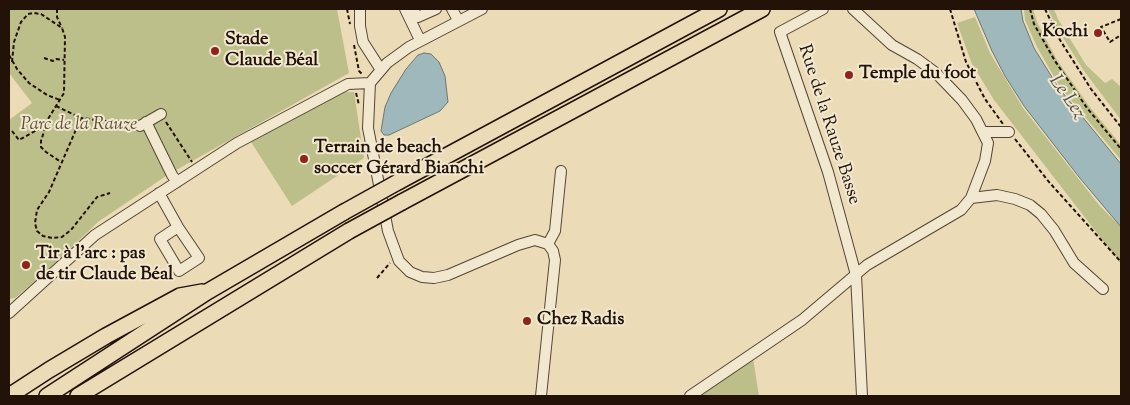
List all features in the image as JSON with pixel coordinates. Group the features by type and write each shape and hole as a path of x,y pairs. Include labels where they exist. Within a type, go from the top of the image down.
{"highway":[{"path":"47,396 207,292 344,212 719,9"},
{"path":"78,396 349,231 762,9"},
{"path":"9,396 90,346 180,296 207,292"}],"street":[{"path":"360,9 360,26 364,42 381,70"},
{"path":"405,9 420,40"},
{"path":"412,9 418,17 436,9"},
{"path":"452,9 458,20"},
{"path":"482,9 420,40 395,56 381,70 370,82 368,128 388,231 399,261 410,272 422,277 434,278 448,275 518,245 535,240 548,244 554,250 555,260 541,396"},
{"name":"Rue de la Rauze Basse","path":"823,9 780,32 828,172 856,275"},
{"path":"690,396 802,320 867,265 961,210 971,198 985,161 988,144 983,132 962,100 948,84 918,60 892,45 853,9"},
{"path":"10,311 95,235 159,193 238,143 348,84 370,82"},
{"path":"161,114 143,124 177,182"},
{"path":"983,132 1009,132"},
{"path":"548,244 555,231 561,171"},
{"path":"159,193 178,227"},
{"path":"971,198 998,195 1030,205 1042,214 1074,263 1103,289"},
{"path":"856,275 862,396"}],"path":[{"path":"57,9 57,17 65,37 64,93 46,125 42,135 41,147 62,162"},
{"path":"950,9 966,62 985,99 1049,182 1121,262"},
{"path":"1030,9 1034,24 1055,61 1087,108 1121,149"},
{"path":"1045,9 1060,40 1091,89 1121,127"},
{"path":"12,62 14,42 21,22 28,14 41,14 62,28"},
{"path":"1121,19 1101,27 1110,42 1121,35"},
{"path":"9,55 23,77 35,88 60,100"},
{"path":"44,58 53,61 56,59 64,60"},
{"path":"355,90 360,110"},
{"path":"56,106 81,118 143,124"},
{"path":"161,114 192,162"},
{"path":"81,118 49,192 36,210 35,223 37,231 43,236 52,238 62,237 71,230 97,196 110,194"},
{"path":"12,131 18,140 46,125"}],"green space":[{"name":"Parc de la Rauze","path":"9,9 337,9 349,73 169,174 98,222 47,271 15,298 9,299 9,120 32,103 9,73"},
{"path":"1024,9 1033,9 1037,22 1057,60 1089,106 1121,145 1121,160 1060,87 1037,47 1025,20"},
{"path":"1048,9 1054,9 1086,65 1105,83 1112,79 1121,87 1121,120 1084,71 1057,28"},
{"path":"975,17 990,53 1023,108 1099,205 1121,227 1121,264 994,100 972,64 957,23"},
{"path":"343,92 354,92 364,158 292,206 251,142"},
{"path":"753,358 759,396 701,396 729,374"}],"water":[{"name":"Le Lez","path":"974,9 1021,9 1023,21 1034,48 1058,87 1121,164 1121,227 1024,106 992,51"},
{"path":"424,53 431,54 439,62 445,76 448,102 440,111 389,135 384,135 381,131 385,107 391,93 406,69 418,55"}],"place":[{"name":"Kochi","path":"1098,33"},
{"name":"Stade Claude Béal","path":"215,51"},
{"name":"Temple du foot","path":"849,75"},
{"name":"Terrain de beach soccer Gérard Bianchi","path":"304,159"},
{"name":"Tir à l'arc : pas de tir Claude Béal","path":"26,265"},
{"name":"Chez Radis","path":"527,321"}]}
